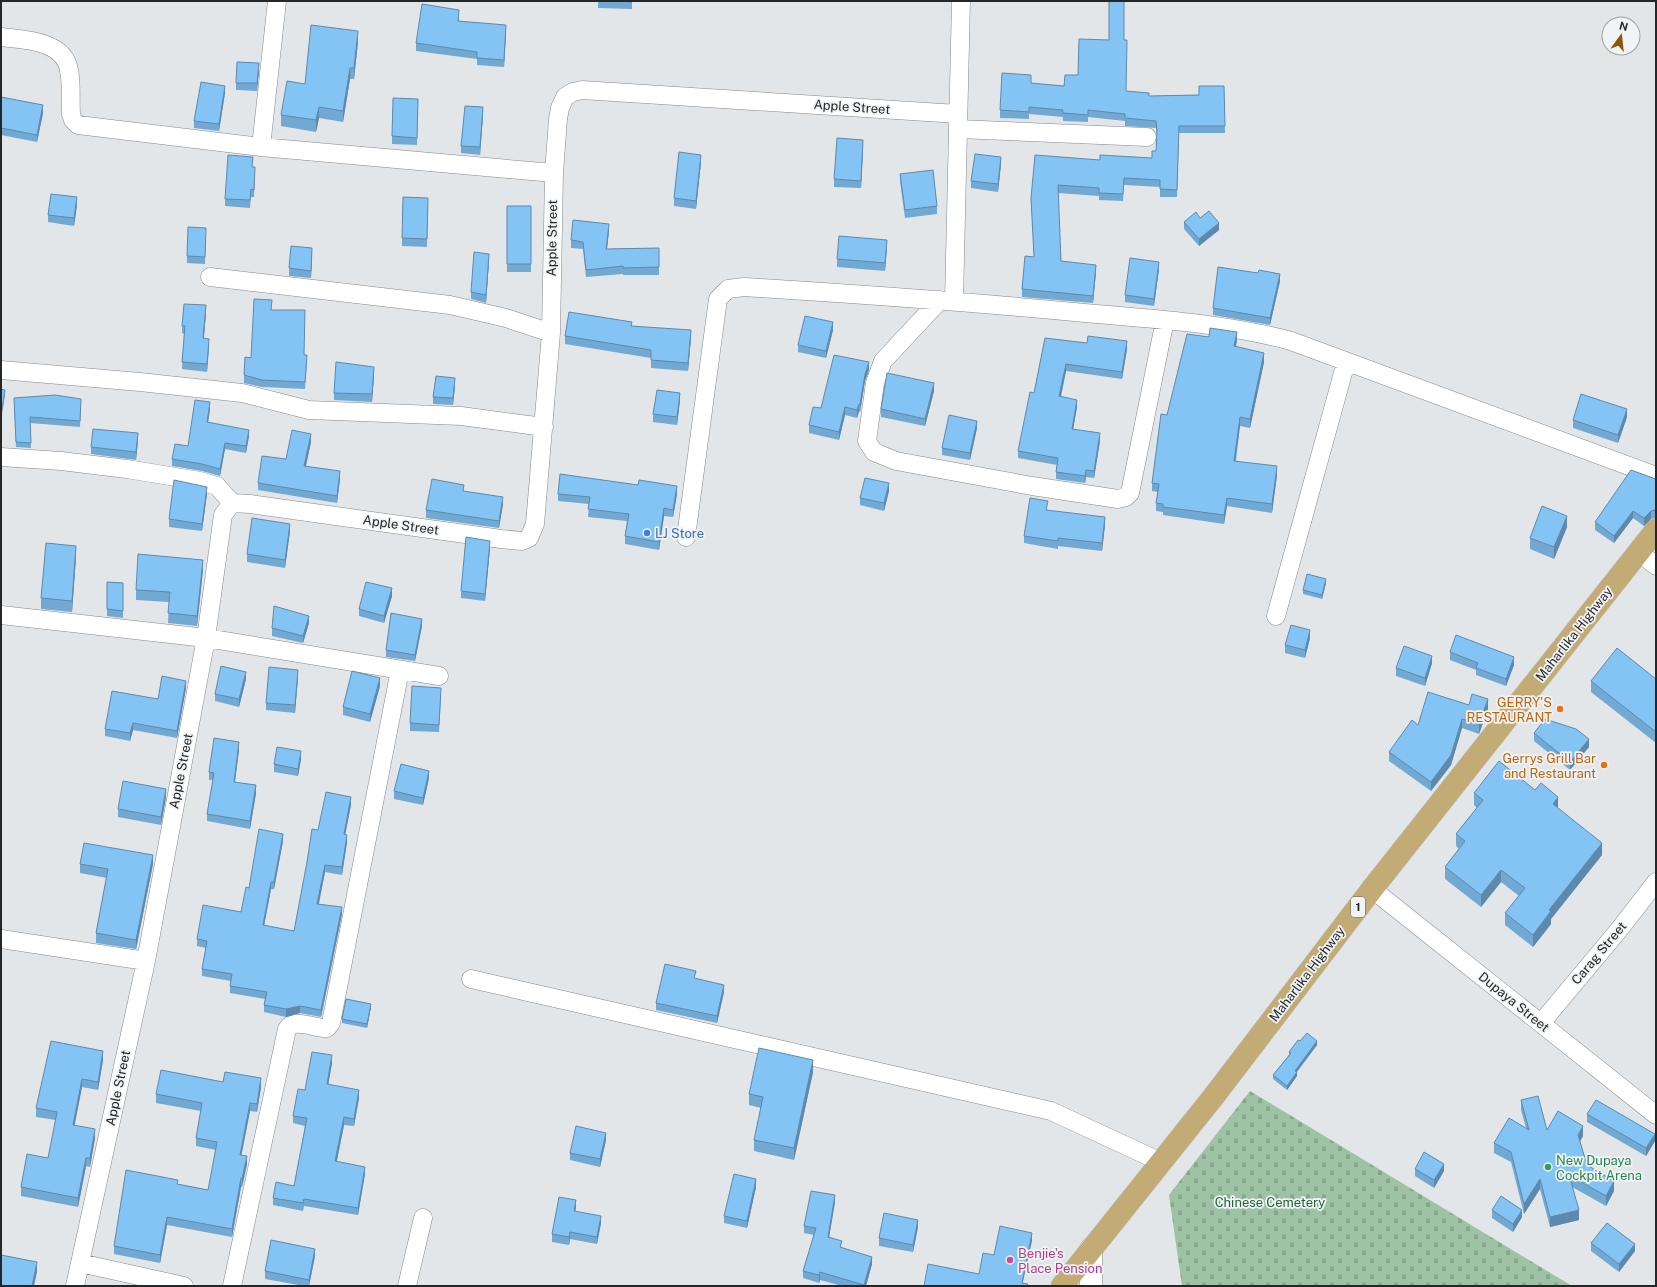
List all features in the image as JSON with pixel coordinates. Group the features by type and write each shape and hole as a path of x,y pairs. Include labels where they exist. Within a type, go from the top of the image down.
{"highway":[{"name":"Maharlika Highway","path":"1062,1286 1214,1096 1372,889 1656,530"}],"street":[{"path":"261,147 277,1"},
{"path":"961,1 958,122 947,300 889,353 883,361 875,383 867,441 874,452 896,462 1032,486 1118,499 1126,497 1130,493 1165,320"},
{"path":"1,37 34,41 53,47 61,53 69,68 71,114 73,120 78,125 261,147 554,173"},
{"name":"Apple Street","path":"75,1286 146,961 206,638 223,515 232,503 250,504 522,541 529,538 535,524 544,427 550,333 554,173 559,114 565,96 582,90 1147,137"},
{"path":"210,277 450,305 506,318 550,333"},
{"path":"686,537 718,298 728,289 744,287 947,300 1194,322 1263,333 1291,341 1656,476"},
{"path":"1276,616 1346,362"},
{"path":"1,370 140,382 242,393 309,410 434,414 544,427"},
{"path":"1,457 61,461 119,468 192,480 217,486 232,503"},
{"path":"1639,552 1656,566"},
{"path":"1,615 206,638 439,676"},
{"path":"232,1286 287,1029 289,1026 295,1024 327,1028 331,1023 400,670"},
{"name":"Carag Street","path":"1540,1023 1618,931 1656,882"},
{"name":"Dupaya Street","path":"1372,889 1540,1023 1653,1108"},
{"path":"1,939 146,961"},
{"path":"471,979 1051,1111 1161,1162"},
{"path":"407,1286 423,1218"},
{"path":"1091,1250 1091,1286"},
{"path":"80,1263 184,1286"}],"green space":[{"name":"Chinese Cemetery","path":"1250,1091 1572,1286 1182,1286 1169,1195"}],"building":[{"path":"1109,1 1124,1 1124,40 1127,40 1126,91 1149,93 1149,96 1199,95 1199,86 1224,86 1225,126 1179,126 1177,190 1160,189 1160,180 1124,178 1123,194 1099,193 1099,188 1058,185 1061,261 1096,265 1093,296 1022,289 1025,256 1034,257 1031,198 1035,155 1100,160 1100,155 1152,158 1152,151 1156,151 1156,121 1125,118 1125,114 1088,110 1088,115 1063,113 1063,110 1029,107 1029,112 1000,110 1002,73 1031,75 1031,83 1064,86 1065,75 1078,75 1079,39 1109,40"},
{"path":"422,4 459,10 458,21 506,25 504,60 477,58 477,52 416,43"},
{"path":"311,25 358,31 354,68 350,68 343,111 319,107 316,120 281,115 287,81 305,84"},
{"path":"237,62 259,63 257,83 236,83"},
{"path":"201,82 225,86 219,124 194,121"},
{"path":"1,97 43,105 37,135 1,128"},
{"path":"393,98 418,99 417,138 392,136"},
{"path":"465,106 483,107 480,147 461,146"},
{"path":"837,138 863,140 861,181 834,179"},
{"path":"679,152 701,155 696,201 674,198"},
{"path":"975,154 1001,157 998,184 971,181"},
{"path":"228,155 253,157 252,167 255,167 254,190 251,189 250,200 225,199"},
{"path":"933,170 937,206 905,210 900,174"},
{"path":"51,194 77,197 74,218 48,215"},
{"path":"403,197 428,198 427,239 402,238"},
{"path":"507,206 531,206 531,264 507,264"},
{"path":"1209,211 1219,223 1199,239 1184,222 1196,212 1200,218"},
{"path":"573,220 609,224 606,249 659,248 659,267 623,268 623,266 586,270 583,242 571,240"},
{"path":"188,227 206,228 205,257 187,256"},
{"path":"839,236 887,240 885,263 837,259"},
{"path":"291,246 312,248 311,271 289,268"},
{"path":"474,252 489,254 486,295 471,292"},
{"path":"1130,258 1159,262 1154,299 1125,295"},
{"path":"1218,267 1258,273 1259,270 1280,274 1270,318 1213,308"},
{"path":"254,299 272,300 271,310 305,310 304,355 307,355 305,382 262,380 244,375 245,357 251,358"},
{"path":"184,304 206,305 203,338 209,339 207,364 182,362 185,326 182,326"},
{"path":"569,312 632,322 631,326 691,330 688,363 651,360 651,350 565,336"},
{"path":"805,316 833,322 826,351 798,345"},
{"path":"1210,328 1237,332 1234,346 1264,353 1250,419 1240,417 1234,461 1277,466 1272,504 1227,498 1224,515 1163,507 1163,504 1156,503 1159,484 1152,483 1161,414 1167,415 1187,334 1209,337"},
{"path":"1088,336 1127,341 1122,372 1066,364 1059,396 1077,400 1072,429 1100,433 1094,471 1086,470 1085,476 1056,472 1058,458 1018,451 1030,392 1034,393 1045,338 1087,343"},
{"path":"834,355 869,362 865,374 860,404 857,410 845,407 839,432 809,425 813,407 821,408"},
{"path":"336,362 374,367 372,394 334,393"},
{"path":"887,373 934,383 925,419 881,409"},
{"path":"436,376 455,378 453,398 433,397"},
{"path":"1,389 5,390 2,410 1,410"},
{"path":"657,390 680,393 677,417 653,414"},
{"path":"1581,394 1627,409 1618,435 1573,420"},
{"path":"55,395 81,399 80,421 30,417 31,443 16,442 14,398"},
{"path":"195,400 210,402 207,422 249,430 246,446 225,443 220,469 202,464 172,459 175,444 188,446"},
{"path":"949,415 977,421 970,453 942,448"},
{"path":"93,429 138,433 136,452 91,447"},
{"path":"292,430 311,434 304,466 340,471 337,496 258,483 262,456 286,459"},
{"path":"1631,470 1656,479 1656,510 1651,511 1644,518 1633,511 1614,536 1595,522"},
{"path":"560,474 638,485 639,480 677,486 673,510 664,508 659,542 625,536 629,514 588,509 590,497 558,494"},
{"path":"865,478 889,483 884,503 860,498"},
{"path":"432,479 464,485 463,491 503,497 499,521 426,510"},
{"path":"174,480 207,487 202,524 169,519"},
{"path":"1030,498 1048,501 1046,510 1105,517 1102,543 1058,538 1058,541 1024,536"},
{"path":"1542,506 1567,516 1554,547 1530,538"},
{"path":"252,518 290,524 285,560 247,554"},
{"path":"466,537 490,541 485,594 461,591"},
{"path":"46,543 76,546 72,601 41,598"},
{"path":"138,554 203,560 197,616 168,613 170,592 136,590"},
{"path":"1307,574 1326,579 1322,595 1303,590"},
{"path":"107,582 123,583 123,611 107,609"},
{"path":"366,582 392,588 384,616 359,609"},
{"path":"274,606 309,616 303,636 272,628"},
{"path":"391,613 422,619 415,655 386,650"},
{"path":"1291,625 1310,630 1305,650 1285,645"},
{"path":"1456,635 1514,657 1506,679 1476,668 1478,663 1450,652"},
{"path":"1404,646 1432,656 1425,678 1396,668"},
{"path":"1617,648 1656,679 1656,732 1591,681"},
{"path":"221,666 246,672 239,699 215,694"},
{"path":"269,667 298,670 295,705 266,703"},
{"path":"352,671 380,678 370,714 343,707"},
{"path":"162,676 186,681 177,731 133,723 130,733 105,729 112,691 158,699"},
{"path":"412,686 441,688 439,725 410,723"},
{"path":"1428,692 1469,705 1472,694 1488,699 1479,724 1462,719 1451,755 1431,782 1389,752 1412,720 1418,725"},
{"path":"1545,719 1576,729 1589,739 1570,762 1534,733"},
{"path":"214,738 239,742 234,782 256,785 250,821 207,814 214,773 209,772"},
{"path":"277,747 301,751 298,769 274,764"},
{"path":"1499,761 1535,790 1541,783 1558,797 1553,804 1602,843 1549,910 1551,911 1533,935 1505,913 1525,888 1501,870 1481,895 1445,867 1465,841 1456,834 1483,800 1474,793"},
{"path":"401,764 429,771 423,798 394,791"},
{"path":"123,781 166,789 161,817 118,809"},
{"path":"326,792 351,797 344,834 347,835 342,867 325,865 317,904 342,907 321,1010 300,1006 286,1009 264,1005 267,992 230,986 232,974 202,969 207,941 197,939 203,905 241,912 246,887 249,888 259,829 283,834 274,882 271,882 263,925 294,931 312,829 318,830"},
{"path":"84,843 153,855 136,940 96,933 108,869 80,864"},
{"path":"665,964 696,971 694,978 724,985 717,1016 656,1003"},
{"path":"346,999 371,1004 367,1024 342,1019"},
{"path":"1307,1033 1317,1041 1295,1071 1297,1072 1287,1086 1273,1075 1291,1053 1289,1052 1298,1040 1300,1041"},
{"path":"51,1041 103,1051 98,1082 82,1079 73,1125 95,1129 90,1158 86,1158 78,1198 21,1187 27,1154 48,1158 57,1112 36,1108"},
{"path":"759,1048 813,1060 794,1148 754,1140 763,1097 749,1094"},
{"path":"312,1052 332,1055 327,1084 359,1090 354,1119 344,1117 335,1161 365,1167 358,1208 304,1199 303,1203 273,1198 276,1182 294,1186 307,1118 293,1116 298,1089 305,1090"},
{"path":"161,1070 223,1082 225,1072 261,1078 257,1104 250,1103 240,1155 247,1156 242,1179 241,1178 232,1229 167,1217 160,1255 114,1246 126,1170 178,1180 177,1184 208,1190 217,1142 196,1138 202,1103 156,1094"},
{"name":"New Dupaya Cockpit Arena","path":"1538,1096 1547,1130 1558,1111 1583,1126 1578,1135 1587,1165 1614,1181 1606,1196 1569,1175 1579,1210 1550,1217 1540,1179 1524,1204 1511,1152 1494,1143 1509,1118 1529,1130 1521,1100"},
{"path":"1596,1100 1655,1134 1646,1148 1587,1114"},
{"path":"576,1126 606,1133 600,1159 570,1153"},
{"path":"1424,1152 1444,1164 1434,1180 1415,1169"},
{"path":"734,1174 756,1179 747,1221 724,1216"},
{"path":"811,1191 835,1195 828,1237 842,1241 840,1247 872,1257 864,1285 820,1272 819,1275 803,1271 816,1228 804,1226"},
{"path":"1501,1196 1522,1210 1513,1224 1492,1210"},
{"path":"559,1197 576,1200 574,1211 601,1216 597,1237 570,1232 569,1237 552,1234"},
{"path":"884,1213 918,1220 913,1245 879,1238"},
{"path":"1607,1223 1635,1244 1619,1264 1591,1243"},
{"path":"1000,1226 1032,1233 1022,1283 1028,1284 1027,1286 924,1286 928,1264 979,1274 983,1253 994,1255"},
{"path":"271,1240 315,1249 309,1280 265,1271"},
{"path":"1,1255 37,1262 32,1286 1,1286"}],"place":[{"name":"LJ Store","path":"647,533"},
{"name":"GERRY'S RESTAURANT","path":"1560,709"},
{"name":"Gerrys Grill Bar and Restaurant","path":"1604,765"},
{"name":"New Dupaya Cockpit Arena","path":"1548,1167"},
{"name":"Benjie's Place Pension","path":"1010,1260"}]}
